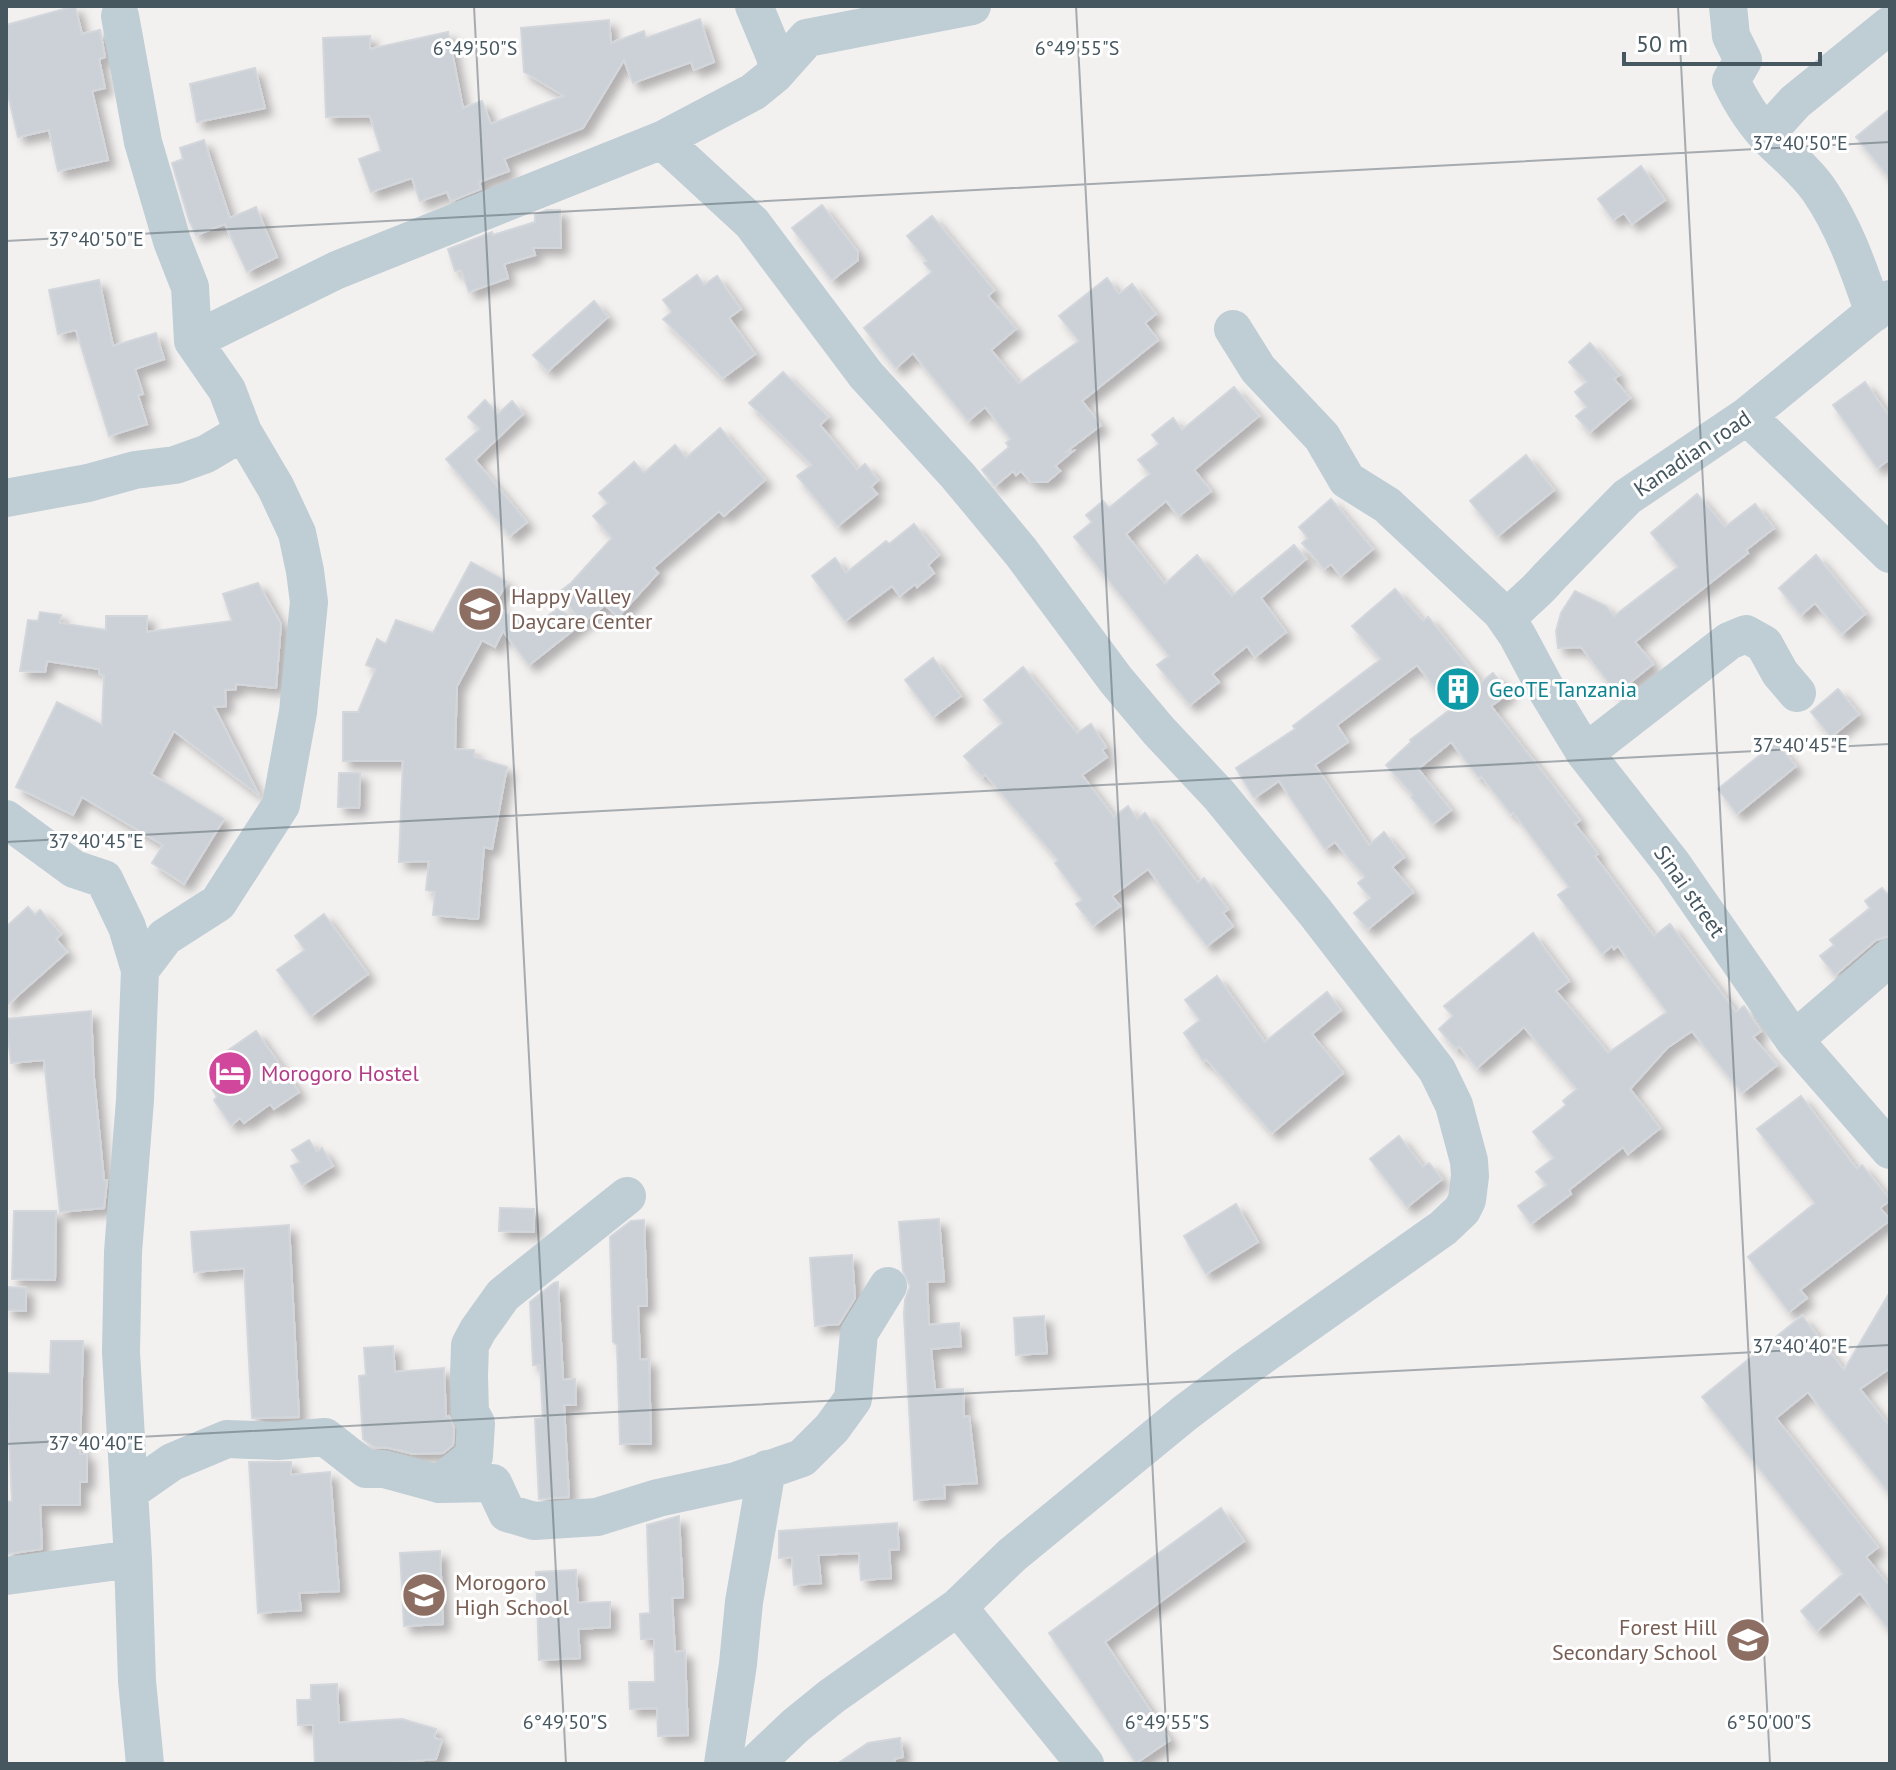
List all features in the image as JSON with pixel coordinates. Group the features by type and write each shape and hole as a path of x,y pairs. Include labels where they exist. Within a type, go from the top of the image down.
{"street":[{"path":"754,6 776,55 774,75"},
{"path":"193,341 337,270 662,140 753,92 774,75 807,38 972,6"},
{"path":"1728,6 1731,36 1743,60 1731,81 1740,99 1766,134 1818,188 1882,306"},
{"path":"120,16 143,142 172,241 190,287 193,341 227,390 243,432 276,488 297,533 309,602 298,712 281,805 218,903 165,937 140,970"},
{"path":"1766,134 1795,102 1890,25"},
{"path":"662,140 752,223 866,375 958,476 1021,552 1116,680 1219,795 1315,912 1437,1070 1454,1105 1469,1161 1467,1200 1462,1210 1443,1228 1185,1413 1012,1555 958,1607 832,1696 755,1764"},
{"name":"Kanadian road","path":"1507,620 1516,608 1538,592 1627,497 1747,416 1882,306"},
{"name":"Sinai street","path":"1233,329 1258,369 1322,437 1347,480 1387,505 1479,589 1507,620 1585,753 1673,865 1794,1040 1890,1150"},
{"path":"1747,416 1890,554"},
{"path":"6,498 88,483 135,470 175,465 206,454 243,432"},
{"path":"1585,753 1729,641 1746,634 1764,644 1780,673 1797,693"},
{"path":"6,819 74,869 104,879 127,927 140,970 135,1100 123,1252 121,1338 137,1681 145,1764"},
{"path":"1794,1040 1890,957"},
{"path":"439,1484 474,1456 476,1423 470,1412 469,1376 470,1345 478,1330 503,1295 627,1196"},
{"path":"129,1492 172,1462 227,1439 278,1441 325,1437 366,1469 384,1469 439,1484 493,1483 507,1513 534,1521 597,1517 658,1498 736,1481 802,1458 832,1428 853,1399 859,1333 888,1286"},
{"path":"723,1764 744,1602 767,1469"},
{"path":"6,1576 133,1559"},
{"path":"958,1607 1085,1764"}],"building":[{"path":"75,6 82,34 100,30 105,57 99,59 105,88 92,91 108,160 58,171 49,130 18,137 6,87 6,25"},
{"path":"700,19 714,62 694,70 691,62 633,83 624,60 583,128 504,159 509,171 479,182 481,189 451,201 447,192 420,201 412,178 371,192 359,159 381,151 370,116 326,117 323,38 370,36 370,49 448,32 463,108 482,101 491,124 564,96 524,72 521,28 609,20 611,43 644,31 646,38"},
{"path":"255,68 265,108 197,122 190,84"},
{"path":"1890,109 1890,179 1856,137"},
{"path":"204,140 230,218 256,207 277,257 247,272 225,224 196,235 189,220 172,163 183,159 180,148"},
{"path":"1641,166 1665,200 1632,224 1624,213 1613,220 1598,199"},
{"path":"822,205 858,252 858,260 832,280 792,228"},
{"path":"547,210 560,210 561,248 533,248 535,255 504,264 508,278 469,292 461,270 455,271 448,249 492,232 493,235 535,222 535,215"},
{"path":"932,216 994,290 988,296 1016,329 991,350 1019,384 1079,341 1059,316 1107,278 1119,294 1132,284 1156,314 1145,323 1158,340 1082,401 1101,425 1066,452 1073,451 1055,466 1060,471 1047,482 1031,482 1021,471 1016,475 1013,471 995,486 982,470 1009,447 1006,443 1011,439 985,407 968,421 913,353 896,368 864,328 932,272 907,236"},
{"path":"697,275 704,285 717,276 741,309 729,318 755,354 723,378 663,319 672,312 663,300"},
{"path":"99,280 113,346 156,333 164,359 135,369 143,394 138,395 147,424 109,436 76,330 58,334 49,290"},
{"path":"594,301 608,317 548,371 533,355"},
{"path":"1590,343 1619,375 1614,379 1630,398 1590,432 1576,416 1587,407 1575,392 1587,382 1569,362"},
{"path":"783,372 828,417 820,425 857,470 865,464 878,480 871,487 877,494 838,526 797,476 812,465 749,403"},
{"path":"1865,382 1890,417 1890,459 1877,468 1833,405"},
{"path":"1234,387 1259,416 1194,470 1211,491 1179,516 1166,501 1126,534 1165,584 1197,555 1232,596 1294,545 1306,559 1261,598 1286,632 1255,657 1247,646 1212,674 1219,682 1190,705 1157,665 1169,656 1074,537 1092,522 1086,515 1103,501 1109,508 1150,474 1138,460 1159,444 1152,435 1173,418 1182,430"},
{"path":"485,400 498,414 512,401 523,414 475,460 527,522 510,536 446,459 480,429 468,417"},
{"path":"720,428 765,480 724,516 719,511 653,568 658,573 618,617 605,605 529,665 503,631 495,647 482,640 457,686 455,749 474,750 474,757 507,767 492,849 484,847 478,919 433,915 435,892 426,890 429,861 399,862 403,761 343,761 343,712 358,712 376,669 366,665 377,639 386,644 396,620 433,633 471,562 507,582 494,606 533,627 557,609 582,622 558,593 612,538 593,516 608,503 599,493 634,462 644,473 675,445 686,458"},
{"path":"1526,455 1554,490 1498,536 1470,501"},
{"path":"1697,494 1725,527 1755,504 1774,528 1746,550 1748,553 1635,642 1653,664 1617,693 1581,647 1558,648 1556,631 1561,613 1575,591 1606,606 1614,616 1678,567 1651,533"},
{"path":"1331,499 1373,549 1341,576 1331,564 1324,569 1302,543 1308,538 1299,527"},
{"path":"914,524 939,555 928,565 934,573 900,596 892,586 845,621 812,576 835,558 846,573 886,541 889,544"},
{"path":"1816,555 1865,614 1842,634 1815,603 1801,615 1779,588"},
{"path":"258,583 281,624 276,688 236,684 236,689 225,690 226,706 214,707 259,795 174,731 151,774 224,819 184,884 152,863 163,845 82,797 73,815 16,787 57,702 102,725 104,675 99,674 99,669 47,661 45,672 20,671 28,620 38,621 40,612 61,615 59,623 106,630 106,616 147,616 147,632 232,621 223,594"},
{"path":"1395,589 1423,621 1428,617 1481,682 1493,673 1509,693 1491,706 1580,820 1575,824 1598,854 1595,856 1654,936 1670,924 1736,1012 1744,1006 1761,1031 1753,1037 1777,1065 1742,1093 1692,1031 1667,1048 1630,1089 1660,1128 1628,1154 1623,1147 1569,1190 1571,1194 1531,1224 1518,1206 1547,1185 1536,1172 1554,1158 1533,1132 1566,1105 1563,1101 1577,1089 1524,1027 1477,1068 1459,1046 1456,1049 1439,1029 1453,1016 1444,1006 1533,933 1569,981 1556,991 1608,1053 1667,1012 1618,946 1614,949 1612,946 1602,954 1558,895 1569,887 1513,812 1511,814 1481,776 1479,778 1451,742 1418,769 1451,810 1433,824 1411,797 1413,795 1386,765 1410,740 1452,708 1417,665 1337,725 1348,742 1315,765 1369,845 1384,832 1404,857 1392,867 1413,892 1368,929 1354,913 1371,898 1358,883 1365,877 1335,842 1325,849 1279,781 1254,798 1236,768 1295,729 1293,726 1381,659 1352,626"},
{"path":"933,658 961,696 933,717 905,680"},
{"path":"1023,667 1077,733 1091,724 1106,747 1102,750 1107,757 1082,775 1114,817 1128,806 1137,819 1145,813 1198,883 1204,878 1228,909 1223,913 1233,926 1207,946 1148,869 1112,896 1120,906 1093,926 1076,904 1082,900 1055,863 1058,860 985,774 982,777 964,756 1003,723 984,700"},
{"path":"1838,689 1859,714 1831,737 1811,712"},
{"path":"1776,742 1796,766 1737,814 1718,789"},
{"path":"339,773 360,773 359,808 338,807"},
{"path":"1882,888 1887,894 1890,892 1890,936 1876,940 1835,975 1820,956 1834,945 1830,940 1870,908 1865,901"},
{"path":"28,907 35,915 40,910 61,934 56,939 67,952 6,1006 6,927"},
{"path":"324,914 368,974 311,1016 277,970 305,950 295,936"},
{"path":"1217,976 1265,1042 1327,992 1341,1010 1312,1034 1343,1073 1272,1133 1206,1059 1203,1061 1184,1033 1200,1020 1185,1000"},
{"path":"91,1011 94,1078 104,1180 107,1180 104,1208 60,1212 44,1060 11,1063 6,1019"},
{"path":"256,1031 299,1092 274,1109 270,1104 244,1123 240,1118 231,1125 214,1100 217,1097 213,1090 224,1082 210,1063"},
{"path":"1801,1096 1857,1169 1862,1165 1890,1200 1880,1208 1890,1220 1800,1290 1807,1298 1789,1312 1748,1257 1815,1203 1757,1129"},
{"path":"1399,1136 1423,1167 1429,1163 1442,1179 1407,1207 1370,1159"},
{"path":"309,1140 317,1152 322,1148 333,1166 302,1185 291,1166 300,1162 292,1150"},
{"path":"1236,1204 1258,1242 1206,1274 1184,1236"},
{"path":"500,1208 534,1209 534,1232 499,1231"},
{"path":"14,1211 56,1211 55,1280 12,1279"},
{"path":"939,1219 944,1281 927,1282 929,1325 959,1323 961,1346 931,1349 935,1390 963,1389 964,1417 969,1416 977,1483 944,1485 945,1498 914,1500 904,1314 910,1286 903,1271 899,1222"},
{"path":"644,1220 647,1306 638,1306 640,1360 649,1359 651,1444 620,1444 610,1237 631,1221"},
{"path":"289,1225 299,1417 252,1418 244,1268 194,1272 191,1232"},
{"path":"852,1255 855,1298 839,1324 815,1326 810,1258"},
{"path":"558,1282 563,1380 575,1379 576,1405 564,1405 569,1497 539,1499 535,1419 543,1418 540,1365 533,1365 530,1302"},
{"path":"6,1287 26,1288 26,1311 6,1310"},
{"path":"1890,1292 1890,1368 1860,1389 1890,1427 1890,1494 1808,1392 1776,1418 1878,1547 1866,1557 1890,1587 1890,1631 1860,1593 1817,1631 1801,1611 1843,1574 1702,1397 1802,1316 1844,1370"},
{"path":"1044,1316 1047,1353 1016,1355 1014,1318"},
{"path":"51,1341 83,1341 80,1454 87,1454 87,1482 80,1482 80,1505 40,1505 42,1549 6,1554 6,1502 12,1501 6,1373 50,1374"},
{"path":"393,1346 395,1372 444,1368 446,1417 449,1416 454,1428 453,1445 443,1453 414,1454 374,1447 363,1439 359,1376 366,1375 364,1348"},
{"path":"249,1462 291,1462 291,1475 330,1472 339,1591 299,1593 301,1610 258,1613"},
{"path":"1221,1508 1244,1541 1105,1642 1170,1740 1136,1763 1049,1633"},
{"path":"679,1516 683,1597 672,1598 675,1652 685,1651 688,1735 658,1736 657,1708 630,1709 629,1682 655,1682 654,1639 641,1639 640,1614 650,1613 647,1525"},
{"path":"897,1523 899,1549 889,1550 891,1578 861,1580 859,1553 818,1555 821,1583 794,1585 792,1557 779,1558 779,1531"},
{"path":"440,1551 443,1624 404,1626 400,1553"},
{"path":"576,1570 578,1603 610,1602 610,1627 578,1629 580,1658 539,1660 536,1572"},
{"path":"337,1684 339,1723 402,1719 436,1729 434,1738 442,1740 436,1759 378,1764 315,1764 313,1725 298,1725 297,1700 311,1700 311,1685"},
{"path":"900,1738 903,1757 894,1759 895,1764 837,1764 868,1743"}],"place":[{"name":"Happy Valley Daycare Center","path":"480,609"},
{"name":"GeoTE Tanzania","path":"1458,689"},
{"name":"Morogoro Hostel","path":"230,1073"},
{"name":"Morogoro High School","path":"424,1595"},
{"name":"Forest Hill Secondary School","path":"1748,1640"}]}
